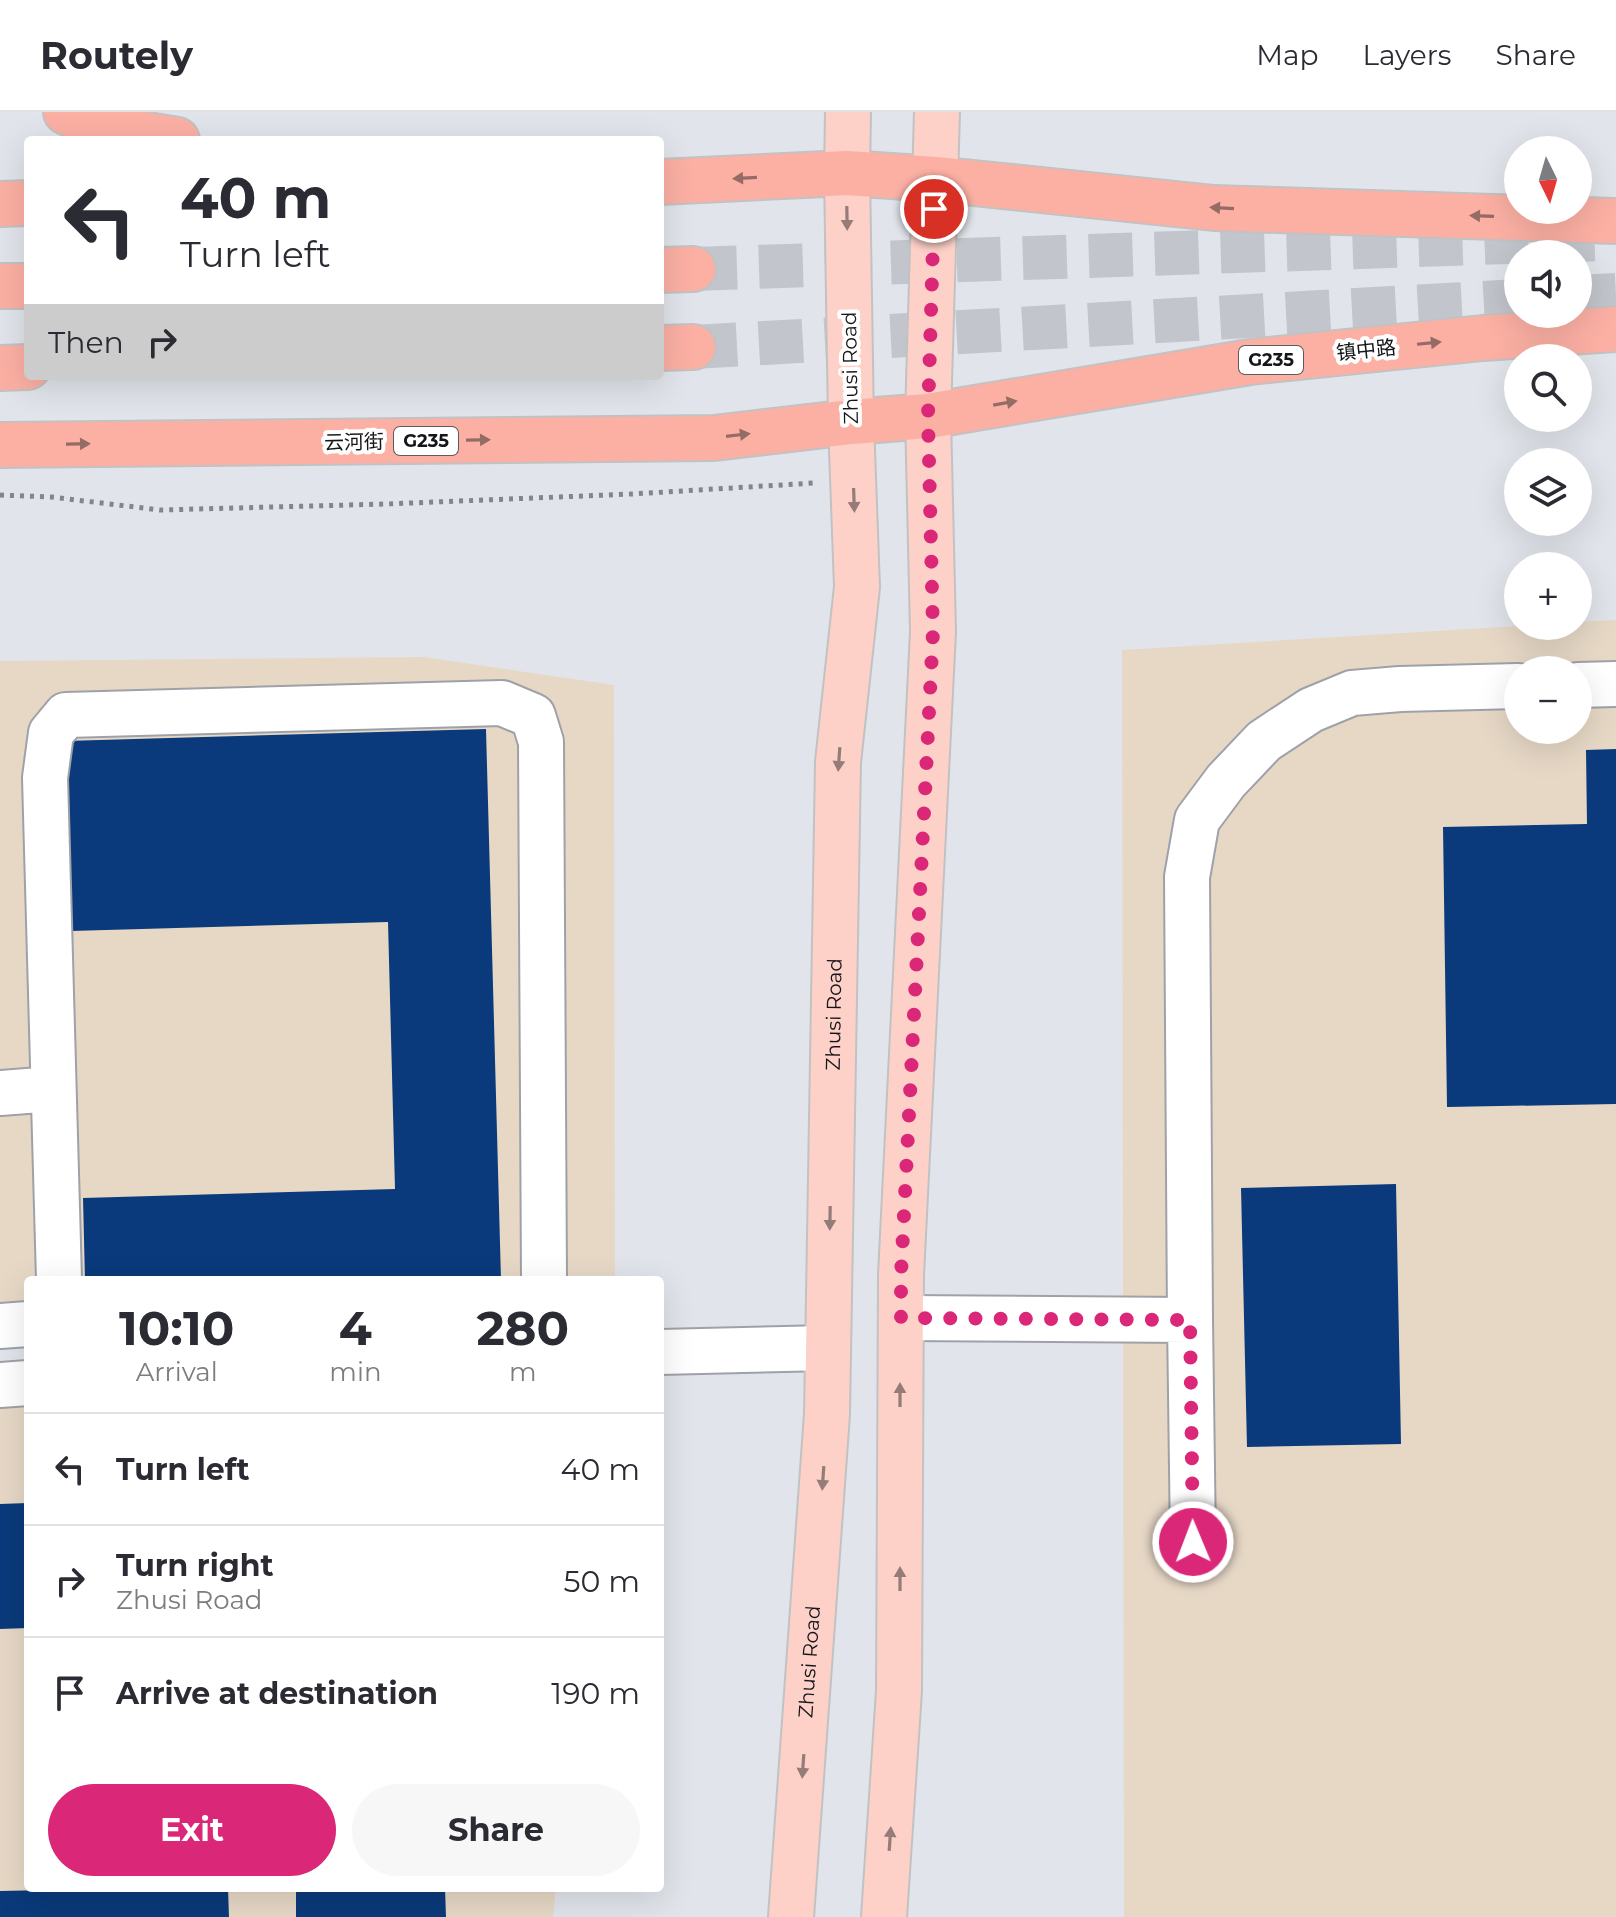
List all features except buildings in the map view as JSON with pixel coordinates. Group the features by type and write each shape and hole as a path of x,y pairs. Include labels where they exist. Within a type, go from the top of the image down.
{"highway":[{"path":"66,112 101,127 154,136"},
{"path":"664,182 847,173 1214,208 1616,221"},
{"path":"0,204 24,203"},
{"path":"0,286 24,286"},
{"name":"镇中路","path":"928,416 1250,362 1483,338 1616,329"},
{"path":"0,368 24,367"},
{"name":"G235","path":"851,422 928,416"},
{"name":"云河街","path":"0,445 714,438 851,422"}],"main road":[{"name":"Zhusi Road","path":"791,1917 825,1446 838,762 857,587 851,422 848,112"},
{"path":"884,1917 899,1691 901,1275 933,632 928,416 937,112"}],"lane":[{"path":"1592,685 1616,684"},
{"path":"1193,1542 1187,877 1197,820 1226,781 1264,741 1311,710 1352,693 1504,686"},
{"path":"59,1276 45,778 51,733 66,715 502,703 533,716 541,742 544,1276"},
{"path":"0,1093 53,1089"},
{"path":"901,1318 1190,1320"},
{"path":"0,1326 24,1324"},
{"path":"664,1352 828,1348"},
{"path":"0,1385 24,1383"}],"path":[{"path":"0,495 51,497 160,510 602,495 853,480"}],"shaded area":[{"path":"1616,620 1616,1917 1124,1917 1122,650 1504,627 1504,640 1592,640 1592,621"},
{"path":"424,657 614,685 615,1276 24,1276 24,1321 0,1322 0,661"},
{"path":"24,1407 24,1892 556,1892 553,1917 0,1917 0,1408"}],"tunnel":[{"path":"693,269 1602,239"},
{"path":"1592,296 1616,295"},
{"path":"693,347 1504,302"}],"route":[{"path":"934,209 928,416 933,632 901,1318 1190,1320 1193,1542"}]}
